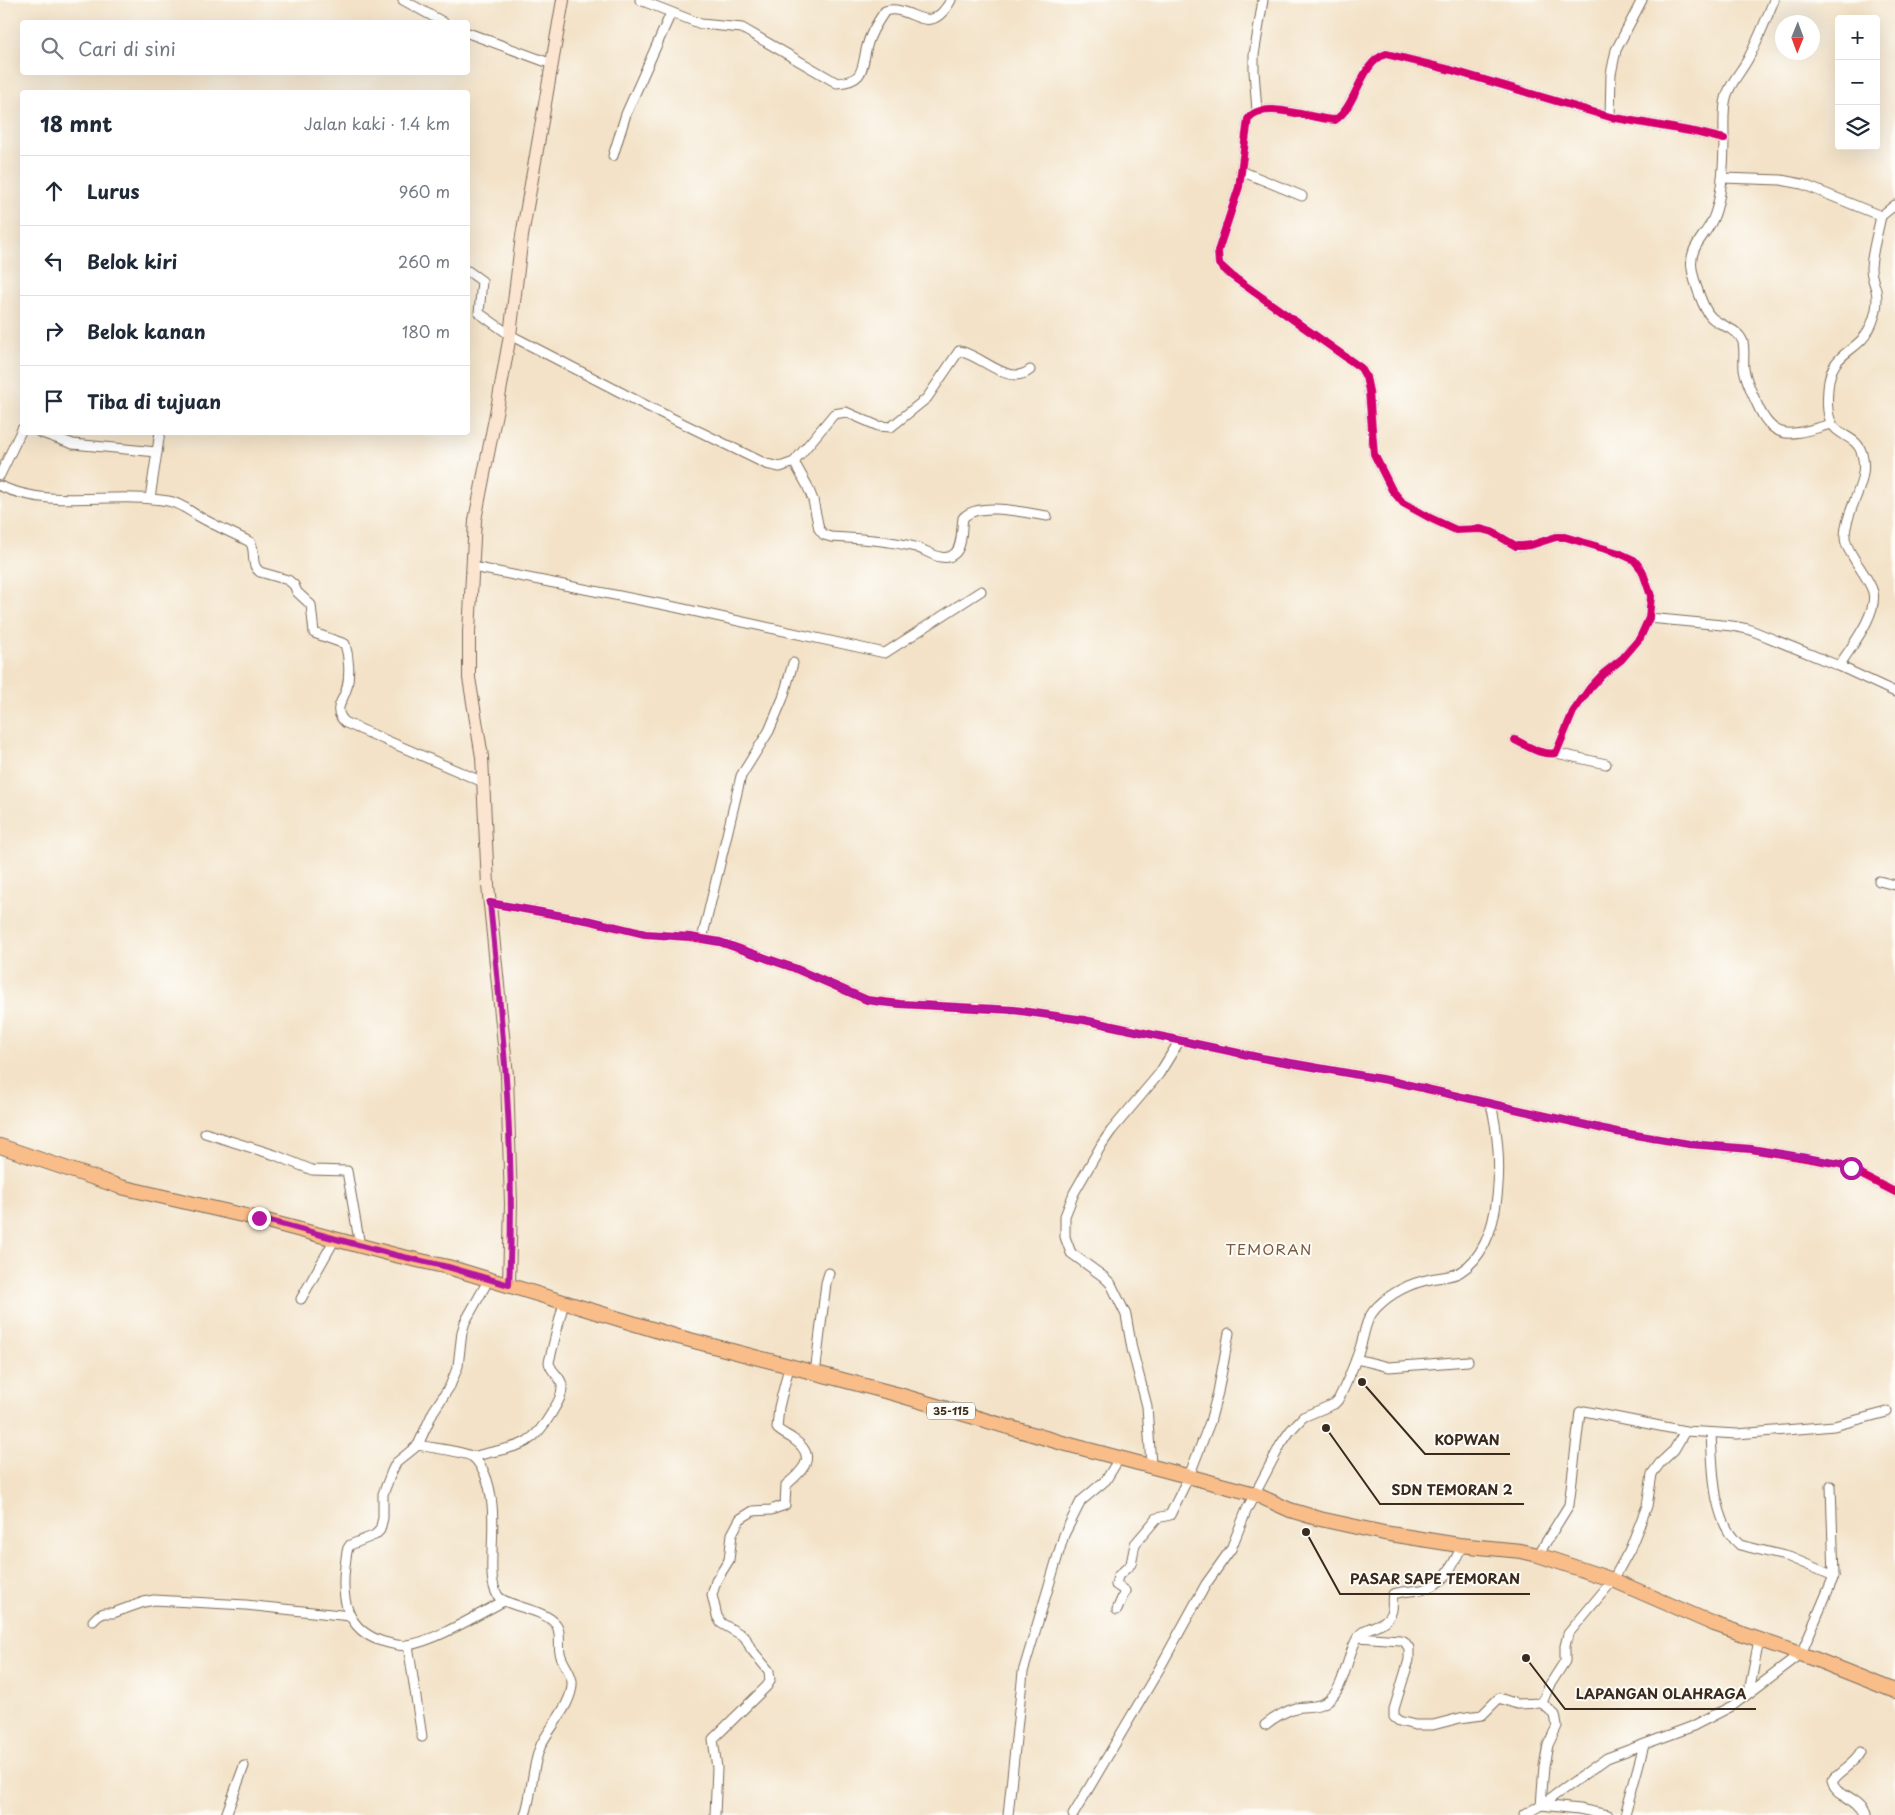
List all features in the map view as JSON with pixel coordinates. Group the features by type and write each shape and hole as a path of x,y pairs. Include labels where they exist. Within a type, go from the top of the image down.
{"main road":[{"name":"35-115","path":"0,1146 121,1187 259,1218 489,1279 652,1329 815,1374 896,1394 1052,1440 1255,1494 1290,1510 1346,1526 1462,1546 1521,1551 1538,1555 1613,1580 1714,1624 1801,1654 1895,1690"}],"street":[{"path":"403,0 438,20"},
{"path":"509,1285 511,1204 507,1075 490,903 479,738 469,678 469,632 475,520 510,335 522,236 563,0"},
{"path":"640,0 701,24 716,27 742,28 837,83 855,80 861,74 870,35 885,11 893,8 922,19 932,19 946,9 951,0"},
{"path":"1257,110 1254,55 1263,0"},
{"path":"1610,118 1612,74 1616,50 1642,0"},
{"path":"1774,0 1750,56 1729,90 1725,106 1722,178 1718,204 1714,217 1693,250 1691,259 1692,270 1710,316 1739,334 1743,343 1746,379 1765,421 1772,429 1779,433 1789,434 1832,424"},
{"path":"613,156 630,107 671,13"},
{"path":"470,34 552,64"},
{"path":"1556,753 1574,712 1584,696 1603,674 1622,659 1640,638 1649,618 1651,596 1642,570 1634,560 1565,537 1556,537 1531,545 1516,546 1481,528 1456,530 1403,503 1392,490 1374,454 1369,391 1366,377 1361,368 1232,276 1219,264 1218,252 1236,199 1245,127 1250,115 1257,110 1274,110 1321,120 1335,120 1343,113 1370,67 1381,56 1386,54 1451,70 1610,118 1695,132 1724,139"},
{"path":"1241,171 1302,196"},
{"path":"1722,178 1781,180 1802,184 1881,216"},
{"path":"1839,666 1868,620 1873,596 1870,585 1844,537 1863,468 1862,452 1856,442 1832,424 1828,414 1828,396 1832,370 1839,357 1864,338 1873,322 1877,306 1876,289 1871,269 1881,216 1895,205"},
{"path":"470,272 482,281 479,313 510,335 648,407 766,464 780,468 794,462 834,414 846,412 878,426 891,427 927,398 959,351 966,352 984,363 1017,376 1030,370"},
{"path":"0,475 20,433"},
{"path":"48,435 73,444 156,452"},
{"path":"150,498 159,435"},
{"path":"794,462 807,484 813,500 819,529 824,535 831,537 887,542 917,547 941,558 950,557 957,552 961,541 963,518 973,511 994,509 1047,516"},
{"path":"0,486 18,494 48,498 150,498 170,501 250,542 253,546 256,569 260,572 288,580 294,585 297,592 311,605 314,633 345,644 348,656 347,688 338,708 340,717 346,723 483,782"},
{"path":"473,567 670,606 884,653 981,591"},
{"path":"1649,618 1748,629 1839,666 1895,692"},
{"path":"702,939 741,776 769,732 783,698 793,663"},
{"path":"1515,740 1543,753 1556,753 1606,764"},
{"path":"1879,881 1895,885"},
{"path":"490,903 592,921 645,934 720,942 757,954 867,1000 900,1004 1014,1010 1084,1020 1262,1058 1396,1082 1617,1132 1689,1144 1751,1149 1840,1164 1895,1192"},
{"path":"1151,1465 1147,1406 1132,1349 1126,1315 1111,1284 1071,1252 1065,1237 1064,1222 1074,1193 1110,1131 1159,1074 1180,1040"},
{"path":"1073,1815 1206,1584 1230,1549 1247,1509 1290,1430 1308,1414 1334,1404 1338,1400 1356,1360 1368,1319 1378,1306 1390,1296 1411,1285 1460,1272 1475,1258 1482,1248 1491,1225 1497,1195 1497,1130 1491,1105"},
{"path":"205,1133 275,1154 312,1170 347,1171 360,1246"},
{"path":"301,1299 335,1239"},
{"path":"815,1374 826,1283 829,1273"},
{"path":"489,1279 465,1322 456,1375 433,1412 418,1445 396,1463 392,1471 384,1494 383,1518 380,1530 375,1535 350,1545 348,1548 343,1583 345,1601 350,1616 361,1631 372,1638 390,1644 408,1645 440,1634 504,1601"},
{"path":"473,1457 489,1452 516,1448 525,1444 534,1438 553,1412 560,1397 562,1387 561,1380 550,1368 549,1362 564,1302"},
{"path":"1117,1610 1125,1591 1116,1585 1118,1576 1131,1564 1136,1544 1157,1518 1170,1515 1203,1442 1218,1392 1229,1333"},
{"path":"1356,1360 1389,1367 1468,1361"},
{"path":"715,1815 717,1768 712,1740 767,1686 770,1677 769,1671 751,1649 745,1637 721,1623 717,1616 712,1595 716,1581 729,1560 732,1534 740,1519 753,1511 771,1510 785,1504 786,1485 800,1472 807,1460 806,1451 802,1445 776,1428 790,1367"},
{"path":"1538,1555 1569,1504 1580,1412 1584,1411 1685,1432 1737,1434 1834,1426 1887,1412"},
{"path":"1542,1703 1548,1686 1565,1661 1565,1646 1568,1634 1613,1580 1637,1536 1647,1506 1652,1474 1660,1463 1674,1450 1685,1432"},
{"path":"1712,1434 1714,1481 1724,1526 1734,1540 1740,1545 1789,1557 1834,1576"},
{"path":"418,1445 466,1454 473,1457 482,1468 489,1485 492,1512 492,1578 498,1596 504,1601 528,1608 556,1624 559,1630 560,1654 569,1670 572,1687 561,1715 542,1744 532,1772 525,1815"},
{"path":"1008,1815 1023,1672 1064,1534 1081,1501 1106,1480 1120,1457"},
{"path":"1524,1815 1541,1806 1608,1758 1691,1727 1732,1706 1801,1654 1834,1576 1831,1486"},
{"path":"1265,1725 1290,1710 1328,1701 1333,1696 1340,1682 1358,1637 1365,1630 1388,1619 1392,1610 1393,1594 1423,1589 1437,1584 1450,1571 1462,1546"},
{"path":"93,1621 104,1613 113,1613 154,1600 246,1605 350,1616"},
{"path":"1358,1637 1400,1640 1404,1641 1409,1648 1409,1660 1394,1709 1394,1717 1399,1721 1427,1726 1442,1724 1460,1718 1478,1716 1499,1698 1518,1704 1542,1703 1555,1715 1557,1726 1546,1752 1541,1806"},
{"path":"1749,1692 1759,1640"},
{"path":"408,1645 422,1737"},
{"path":"1625,1815 1644,1745"},
{"path":"1861,1752 1852,1765 1836,1776 1832,1782 1834,1788 1861,1807 1864,1815"},
{"path":"226,1815 244,1766"},
{"path":"1541,1806 1579,1809 1608,1815"}],"cycle path":[{"path":"1515,740 1540,752 1556,753 1573,712 1590,688 1603,674 1622,659 1640,638 1649,618 1651,596 1642,570 1634,560 1619,553 1565,537 1556,537 1531,545 1516,546 1492,532 1481,529 1456,530 1403,503 1392,490 1374,454 1369,391 1366,377 1361,368 1232,276 1219,264 1218,251 1239,187 1248,119 1255,113 1264,110 1276,110 1335,120 1348,106 1370,66 1386,54 1451,70 1610,117 1724,139"},
{"path":"490,903 591,921 645,934 690,937 720,942 794,968 867,1000 900,1004 1014,1010 1084,1020 1262,1058 1387,1080 1617,1132 1689,1144 1751,1149 1840,1164 1895,1192"}],"place":[{"name":"KOPWAN","path":"1362,1382"},
{"name":"SDN TEMORAN 2","path":"1326,1428"},
{"name":"PASAR SAPE TEMORAN","path":"1306,1532"},
{"name":"LAPANGAN OLAHRAGA","path":"1526,1658"}],"district":[{"name":"TEMORAN","path":"1269,1250"}],"route":[{"path":"259,1218 395,1255 448,1267 509,1285 512,1227 507,1075 490,903 592,921 645,934 690,937 720,942 794,968 867,1000 882,1003 1014,1010 1084,1020 1302,1066 1387,1080 1617,1132 1689,1144 1751,1149 1805,1157 1851,1168"}]}
